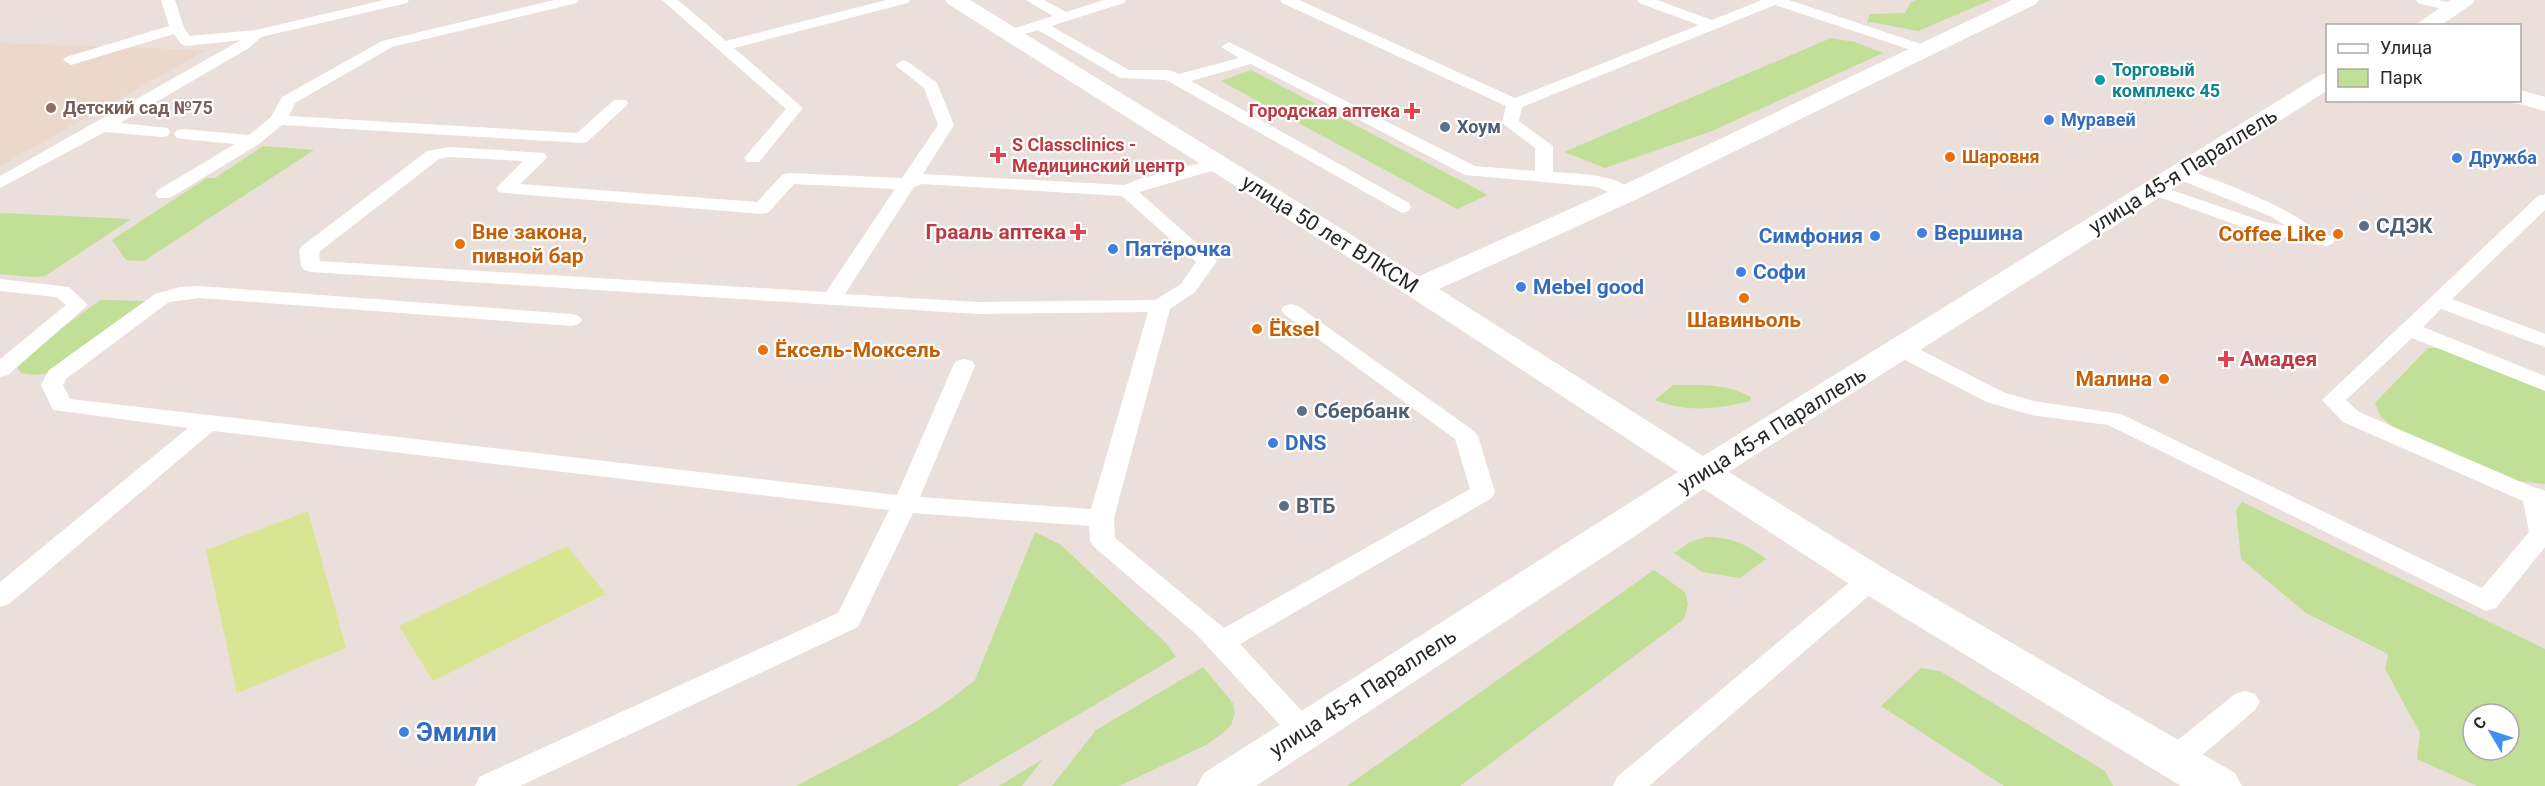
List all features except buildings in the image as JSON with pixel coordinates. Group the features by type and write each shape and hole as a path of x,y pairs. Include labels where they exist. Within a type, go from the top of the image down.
{"street":[{"name":"улица 50 лет ВЛКСМ","path":"955,0 1417,288 1871,579 2219,786"},
{"path":"1417,288 1626,194 2029,0"},
{"path":"2427,24 2459,4"},
{"name":"улица 45-я Параллель","path":"1220,786 1622,527 1703,472 2326,81"},
{"path":"2521,97 2545,104"}],"lane":[{"path":"168,0 177,28 186,41 256,34 402,0"},
{"path":"164,194 253,140 278,120 288,100 387,44 572,0"},
{"path":"669,0 795,108 753,158"},
{"path":"724,46 903,0"},
{"path":"1033,0 1065,17"},
{"path":"1011,34 1119,0"},
{"path":"1287,0 1515,104 1775,0 1925,50"},
{"path":"1644,0 1712,25"},
{"path":"2423,0 2459,4"},
{"path":"1039,25 1126,75 1168,75 1401,207"},
{"path":"71,60 177,28"},
{"path":"0,183 244,45 256,34"},
{"path":"1229,47 1471,171 1602,182 1626,194"},
{"path":"1177,80 1253,59"},
{"path":"831,300 946,125 931,86 903,64"},
{"path":"278,120 581,138 620,103"},
{"path":"1515,104 1510,123 1544,146 1544,177"},
{"path":"102,127 162,132"},
{"path":"183,134 253,140"},
{"path":"1127,191 1207,261 1188,288 1160,306 976,308 311,266 309,250 434,155 449,152 538,157 505,188 762,208 789,178 906,184 921,179 1127,191 1145,183 1216,164"},
{"path":"2154,189 2260,227 2318,237 2279,213 2179,173"},
{"path":"1901,349 1995,397 2031,408 2113,419 2486,601 2542,533 2540,497 2519,491 2351,417 2333,400 2439,301 2450,280 2545,200"},
{"path":"0,285 62,291 78,305 0,370"},
{"path":"572,320 211,292 180,292 162,298 57,375 52,385 61,405 904,504 1101,518"},
{"path":"2439,301 2545,341"},
{"path":"1160,306 1101,518 1103,541 1206,627 1303,731"},
{"path":"1221,642 1483,492 1466,436 1291,310"},
{"path":"2409,329 2545,384"},
{"path":"490,786 848,620 904,504 964,366"},
{"path":"0,597 208,423"},
{"path":"1628,786 1871,579"},
{"path":"2175,760 2245,702"}],"shaded area":[{"name":"Детский сад №75","path":"0,43 206,50 0,166"}],"green space":[{"path":"1917,0 1991,0 1918,31 1867,23 1870,14 1905,13 1910,3"},
{"path":"1831,38 1855,42 1883,53 1712,131 1605,168 1564,152"},
{"path":"1251,70 1488,195 1457,209 1221,81"},
{"path":"263,146 314,150 144,261 126,260 112,240 207,178 215,178"},
{"path":"0,213 131,219 45,276 33,277 0,274"},
{"path":"100,300 148,301 51,373 34,375 21,373 17,367 18,361"},
{"path":"2428,348 2445,348 2545,387 2545,484 2509,480 2393,427 2380,416 2375,403"},
{"path":"1673,385 1723,387 1751,397 1750,401 1714,408 1679,407 1655,400"},
{"path":"2242,502 2545,649 2545,786 2477,786 2417,759 2420,733 2385,669 2388,654 2306,613 2241,559 2236,510"},
{"path":"308,511 346,648 237,693 206,550"},
{"path":"1035,532 1061,545 1166,643 1176,657 957,786 796,786 934,711 975,680"},
{"path":"1706,537 1738,542 1766,559 1740,578 1702,572 1674,553 1690,542"},
{"path":"567,546 606,594 433,681 399,626"},
{"path":"1654,570 1685,592 1688,605 1684,619 1460,786 1347,786"},
{"path":"1203,667 1233,703 1235,714 1231,725 1223,733 1206,745 1119,786 1052,786 1096,730"},
{"path":"1921,668 1940,671 2105,771 2113,786 2004,786 1881,706"},
{"path":"1043,759 1022,786 999,786"}],"place":[{"name":"Торговый комплекс 45","path":"2100,80"},
{"name":"Детский сад №75","path":"51,108"},
{"name":"Городская аптека","path":"1412,111"},
{"name":"Муравей","path":"2049,120"},
{"name":"Хоум","path":"1445,127"},
{"name":"S Classclinics - Медицинский центр","path":"998,155"},
{"name":"Шаровня","path":"1950,157"},
{"name":"Дружба","path":"2457,158"},
{"name":"СДЭК","path":"2364,226"},
{"name":"Грааль аптека","path":"1078,232"},
{"name":"Вершина","path":"1922,233"},
{"name":"Coffee Like","path":"2338,234"},
{"name":"Симфония","path":"1875,236"},
{"name":"Вне закона, пивной бар","path":"460,244"},
{"name":"Пятёрочка","path":"1113,249"},
{"name":"Софи","path":"1741,272"},
{"name":"Mebel good","path":"1521,287"},
{"name":"Шавиньоль","path":"1744,298"},
{"name":"Ёksel","path":"1257,329"},
{"name":"Ёксель-Моксель","path":"763,350"},
{"name":"Амадея","path":"2226,359"},
{"name":"Малина","path":"2164,379"},
{"name":"Сбербанк","path":"1302,411"},
{"name":"DNS","path":"1273,443"},
{"name":"ВТБ","path":"1284,506"},
{"name":"Эмили","path":"404,732"}]}
